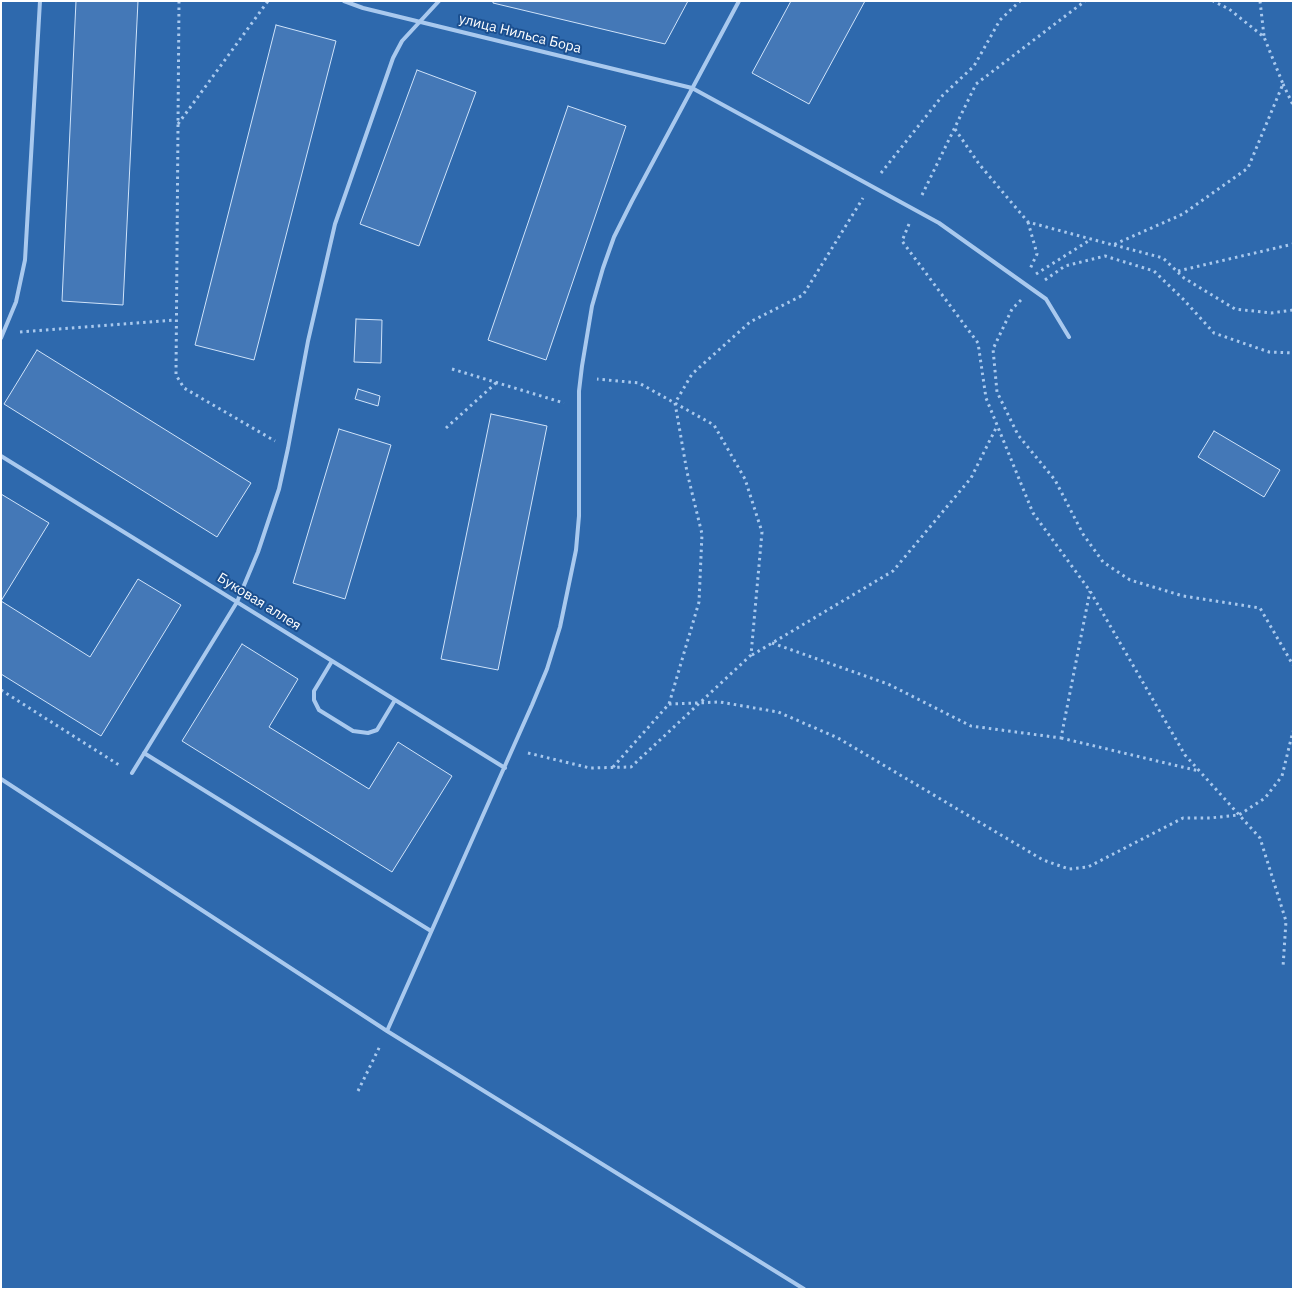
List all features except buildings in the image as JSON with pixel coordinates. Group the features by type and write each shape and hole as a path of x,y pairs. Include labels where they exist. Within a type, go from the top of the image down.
{"lane":[{"path":"1,338 16,302 26,260 40,1"},
{"name":"улица Нильса Бора","path":"344,1 363,8 692,88 939,223 1046,299 1070,337"},
{"path":"132,773 237,602 269,521 288,448 308,341 335,224 393,58 402,41 439,1"},
{"path":"386,1032 513,750 547,669 560,627 576,550 579,516 580,377 585,339 603,268 614,237 632,201 739,1"},
{"name":"Буковая аллея","path":"1,456 505,768"},
{"path":"332,661 314,691 314,700 320,710 353,731 368,733 377,730 395,700"},
{"path":"144,753 431,931"},
{"path":"1,780 386,1032 804,1289"}],"path":[{"path":"179,1 176,375 184,388 288,448"},
{"path":"178,124 268,1"},
{"path":"614,767 669,704 699,602 702,534 675,403 692,374 750,322 803,295 871,186 944,95 974,66 1000,20 1020,1"},
{"path":"1085,1 976,84 915,210 902,242 978,343 986,398 1033,513 1090,591 1185,755 1260,838 1286,921 1283,967"},
{"path":"1213,1 1229,9 1264,37"},
{"path":"1260,1 1264,37 1293,105"},
{"path":"1113,245 1183,214 1248,168 1283,84"},
{"path":"955,128 979,164 1028,222 1037,254 1024,283"},
{"path":"1028,222 1163,258 1184,278 1235,309 1271,313 1293,310"},
{"path":"1024,283 1091,239"},
{"path":"1178,272 1293,244"},
{"path":"1293,353 1269,352 1214,333 1154,271 1106,256 1065,266 1032,289 1012,309 993,349 997,392 1018,435 1055,480 1083,534 1103,562 1130,580 1183,596 1260,608 1293,665"},
{"path":"4,333 175,320"},
{"path":"452,369 579,408"},
{"path":"580,377 639,383 714,425 745,479 762,532 751,655"},
{"path":"446,428 497,382"},
{"path":"513,750 590,768 631,767 751,655 893,571 971,478 998,426"},
{"path":"1061,738 1090,591"},
{"path":"772,642 888,684 971,726 1061,738 1200,772"},
{"path":"1,690 132,773"},
{"path":"669,704 720,702 778,712 838,738 1043,860 1069,869 1088,867 1183,818 1210,818 1239,814 1265,798 1282,776 1293,731"},
{"path":"358,1091 386,1032"}],"shaded area":[{"path":"1,1 1293,1 1293,1289 1,1289"}]}
